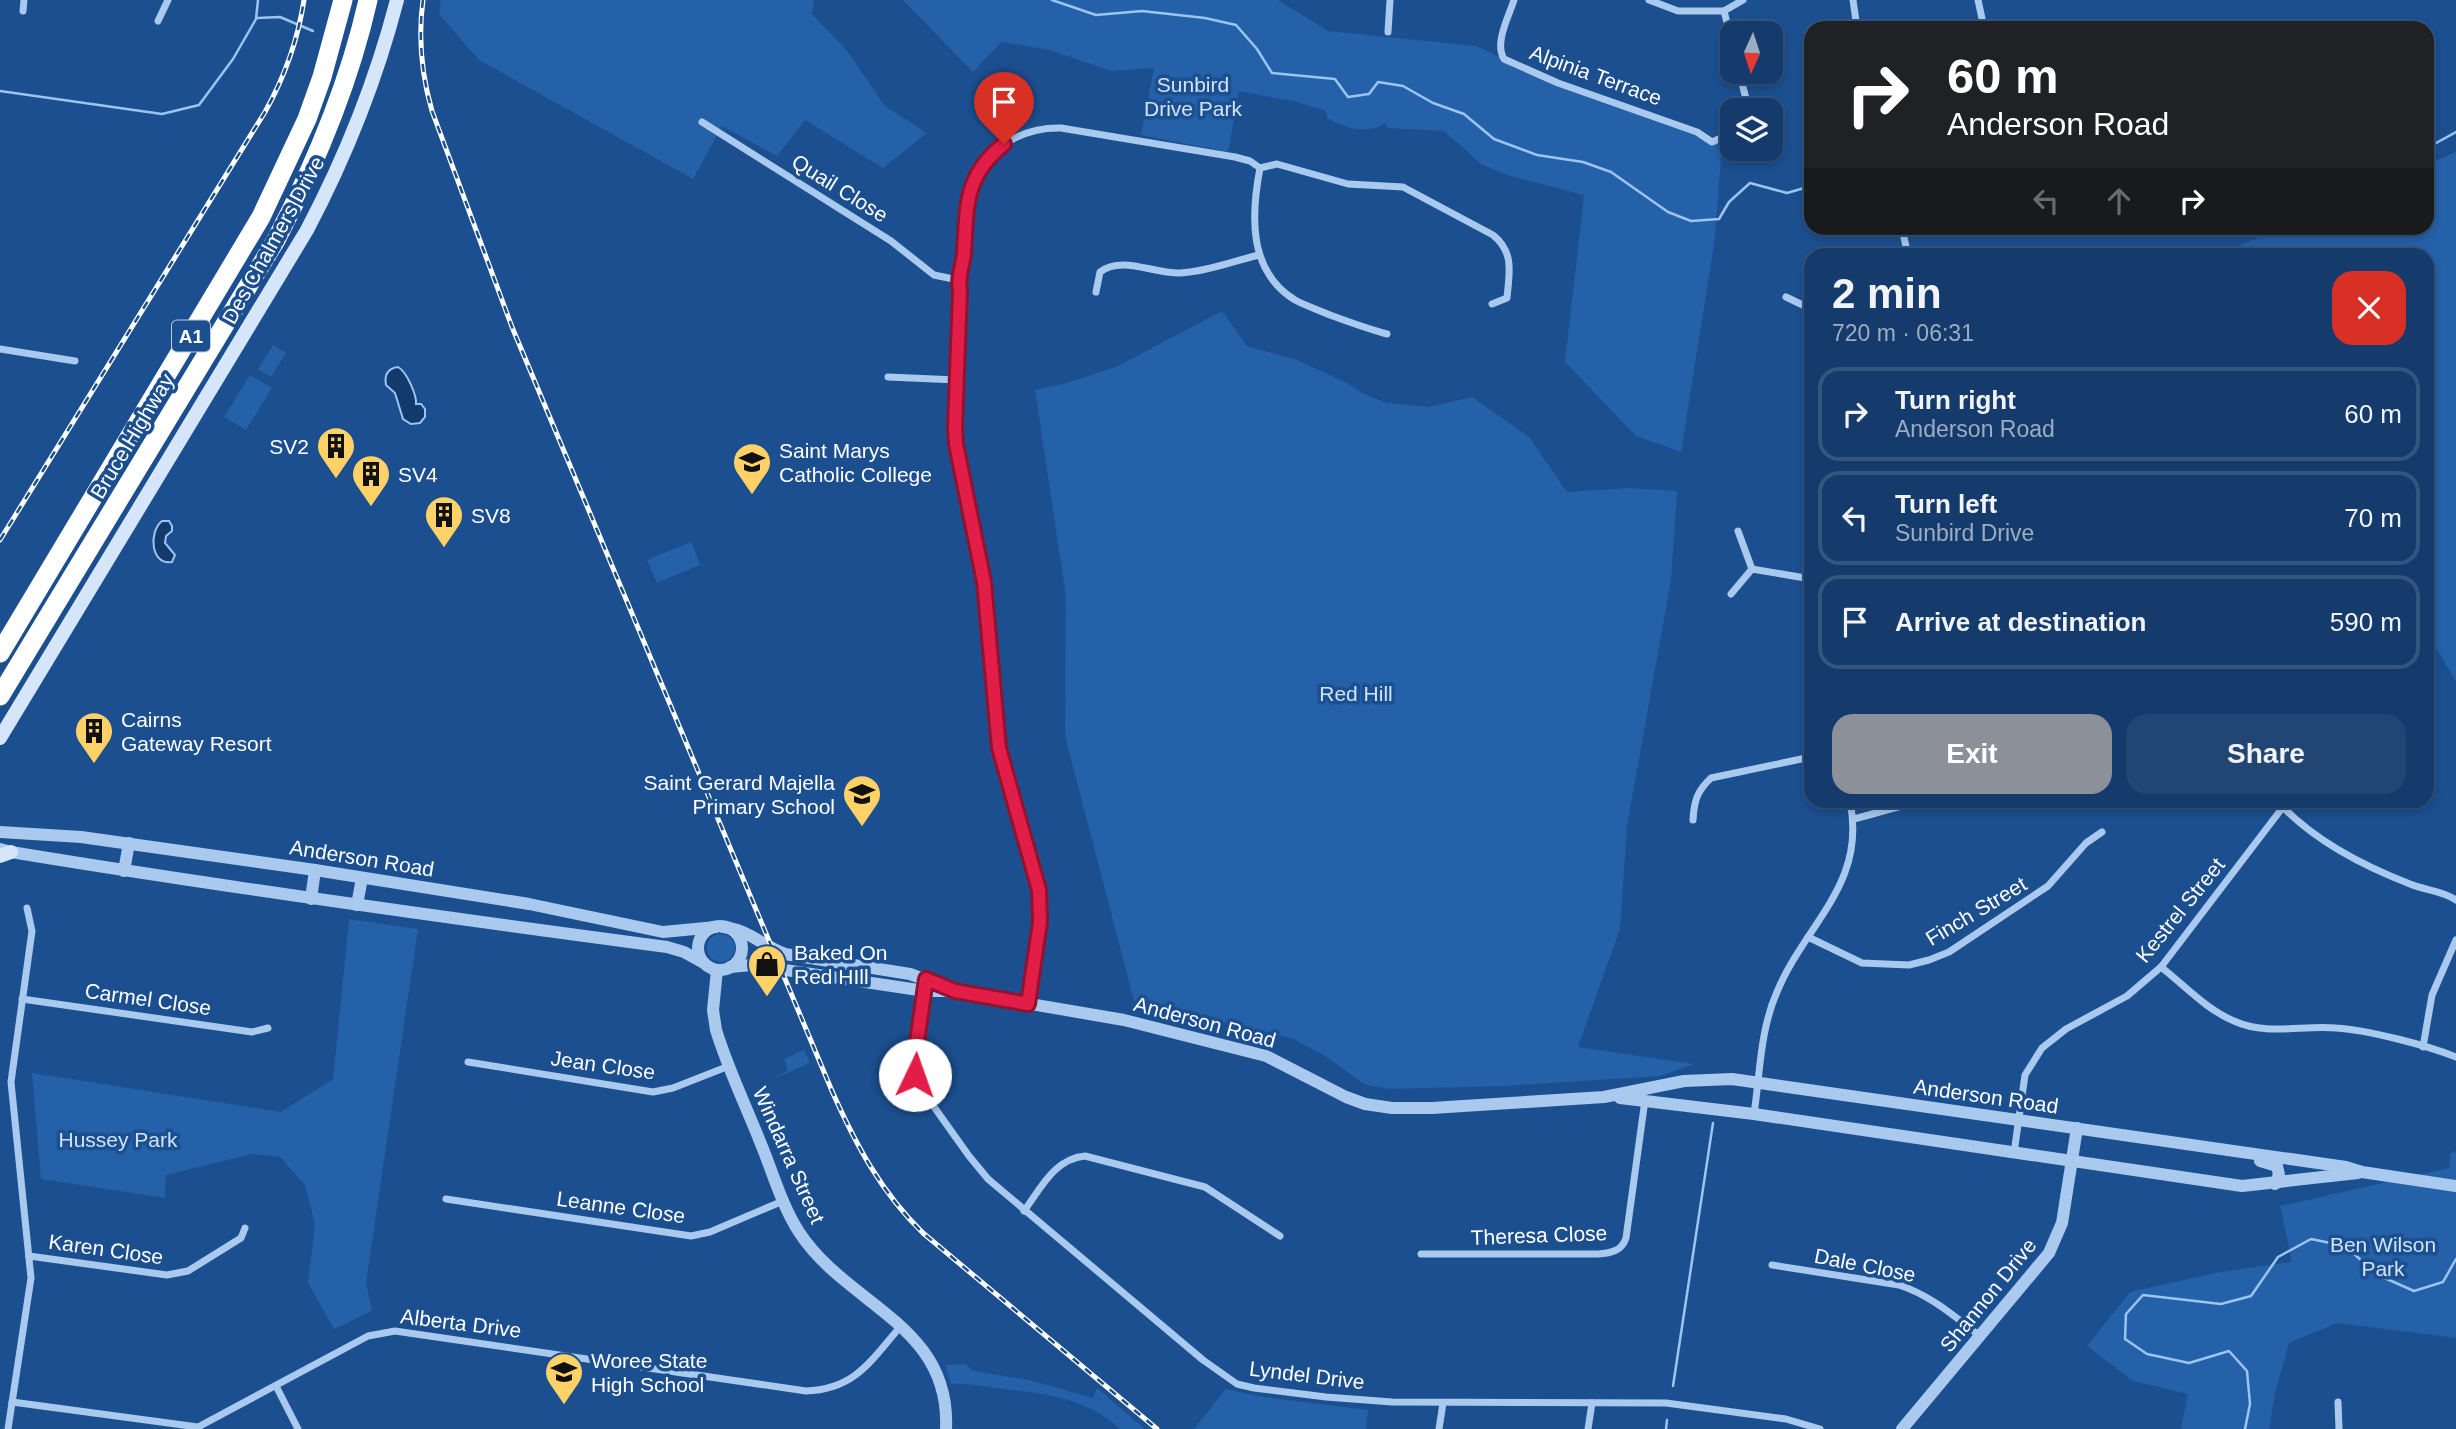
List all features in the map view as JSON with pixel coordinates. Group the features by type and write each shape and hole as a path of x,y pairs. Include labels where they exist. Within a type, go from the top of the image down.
{"highway":[{"name":"Bruce Highway","path":"0,653 261,217 307,119 322,77 343,0"},
{"name":"Bruce Highway","path":"0,696 276,240 328,131 355,51 368,0"}],"main road":[{"name":"Des Chalmers Drive","path":"0,738 307,230 335,175 361,113 397,0"}],"street":[{"path":"23,10 24,0"},
{"path":"158,21 168,0"},
{"path":"1388,32 1390,0"},
{"name":"Alpinia Terrace","path":"1514,0 1500,44 1504,59 1558,83 1697,132 1712,142 1720,138"},
{"path":"1649,0 1678,11 1724,11 1743,0"},
{"path":"1978,0 1982,21"},
{"path":"1855,3 1856,21"},
{"path":"1724,11 1727,21"},
{"name":"Quail Close","path":"702,122 891,241 934,275 958,280"},
{"path":"1028,1004 1040,922 1039,890 999,748 984,582 956,444 960,290 958,280 964,254 966,204 976,175 997,149 1023,133 1043,128 1061,128 1235,157 1250,161 1260,168 1277,164 1348,184 1403,187 1493,235 1505,246 1510,262 1507,298 1492,304"},
{"path":"1260,168 1254,221 1259,255 1269,275 1294,299 1370,330 1387,334"},
{"path":"1096,292 1098,276 1111,266 1122,265 1178,273 1259,255"},
{"path":"1786,297 1804,306"},
{"path":"0,349 75,361"},
{"path":"888,377 957,380"},
{"path":"1738,531 1752,569"},
{"path":"1752,569 1804,578"},
{"path":"1731,594 1752,569"},
{"path":"1693,820 1694,801 1700,788 1711,778 1804,758"},
{"path":"1754,1114 1765,1029 1777,992 1808,937 1833,901 1845,874 1852,847 1854,819 1851,808"},
{"path":"1854,819 1894,808"},
{"name":"Kestrel Street","path":"2014,1153 2025,1075 2042,1048 2066,1029 2127,996 2161,967 2277,808"},
{"path":"2285,808 2309,829 2342,851 2408,884 2456,900"},
{"name":"Anderson Road","path":"0,832 81,837 315,870 529,904 663,932 719,927 740,930 785,954 909,974 925,985"},
{"name":"Finch Street","path":"1808,937 1862,963 1909,965 1929,960 1949,952 2048,886 2086,843 2102,832"},
{"path":"124,871 129,843"},
{"path":"4,852 357,905 667,947 704,962 724,968 740,958 741,944 735,933 719,927 707,931 700,941 699,951 704,962"},
{"path":"311,898 315,870"},
{"path":"357,905 362,878"},
{"path":"8,1429 30,1292 29,1256 11,1082 32,932 27,908"},
{"path":"2423,1047 2432,995 2456,940"},
{"name":"Anderson Road","path":"724,968 760,966 925,985 1124,1020 1257,1053 1287,1065 1346,1097 1384,1107 1432,1108 1644,1094 1700,1079 1732,1079 2346,1167 2362,1172 2456,1186"},
{"path":"2161,967 2215,1010 2234,1021 2267,1029 2335,1028 2456,1057"},
{"name":"Windarra Street","path":"724,968 713,1018 717,1034 784,1201 801,1235 823,1261 901,1326 934,1366 944,1396 946,1429"},
{"name":"Lyndel Drive","path":"925,985 914,1063 915,1075 922,1090 968,1156 988,1179 1024,1211 1203,1360 1237,1384 1346,1399 1443,1403 1666,1403 1786,1419 1820,1429"},
{"name":"Carmel Close","path":"22,999 252,1032 268,1028"},
{"name":"Jean Close","path":"468,1062 653,1092 673,1088 730,1066"},
{"name":"Anderson Road","path":"1644,1094 1754,1114 2242,1186 2362,1172"},
{"name":"Theresa Close","path":"1422,1254 1598,1254 1615,1251 1622,1246 1626,1238 1644,1094"},
{"name":"Shannon Drive","path":"1902,1429 2049,1253 2062,1223 2077,1128"},
{"path":"2196,1146 2217,1155 2273,1163 2279,1170 2275,1184"},
{"path":"1024,1211 1057,1167 1073,1157 1085,1156 1205,1186 1280,1236"},
{"name":"Leanne Close","path":"446,1199 691,1236 710,1232 784,1201"},
{"name":"Karen Close","path":"29,1256 177,1275 241,1238 246,1228"},
{"name":"Dale Close","path":"1772,1265 1899,1285 1915,1290 1933,1300 1980,1336"},
{"name":"Alberta Drive","path":"12,1402 198,1427 368,1336 395,1331 806,1391 824,1390 853,1379 901,1326"},
{"path":"276,1386 298,1429"},
{"path":"2338,1402 2339,1429"},
{"path":"1439,1429 1443,1403"},
{"path":"1588,1429 1592,1403"}],"green space":[{"path":"441,0 814,0 812,14 845,48 885,106 927,133 883,168 805,120 777,156 722,126 693,179 479,60 439,14"},
{"name":"Sunbird Drive Park","path":"903,0 1278,0 1328,31 1476,46 1573,92 1720,142 1715,238 1681,452 1636,436 1565,362 1584,195 1507,175 1481,164 1444,131 1388,128 1386,123 1370,129 1356,129 1327,118 1326,111 1297,102 1239,91 1228,152 1141,135 1154,68 1111,71 1050,50 1001,42 973,72"},
{"path":"2456,152 2456,681 2434,645 2434,248 2238,246 2265,235 2434,235 2434,161"},
{"name":"Red Hill","path":"1222,311 1247,346 1297,360 1387,403 1428,407 1472,397 1529,437 1567,492 1629,488 1677,491 1671,580 1627,826 1620,929 1578,1047 1694,1064 1660,1076 1503,1086 1389,1089 1364,1084 1328,1058 1294,1039 1134,1001 1065,736 1066,597 1035,390 1067,383 1118,366"},
{"path":"273,345 286,353 271,377 258,369"},
{"path":"250,375 272,388 246,430 224,417"},
{"path":"691,542 700,565 657,583 647,560"},
{"name":"Hussey Park","path":"349,919 418,929 366,1283 372,1311 334,1329 308,1283 315,1224 305,1185 280,1157 252,1154 166,1175 165,1198 41,1179 32,1073 281,1112 333,1079"},
{"path":"721,934 731,938 735,948 731,958 721,962 711,958 707,948 711,938"},
{"path":"804,1050 810,1063 773,1079 788,1070 784,1059"},
{"name":"Ben Wilson Park","path":"2456,1151 2456,1338 2337,1323 2289,1343 2275,1393 2269,1429 2181,1429 2188,1394 2133,1381 2087,1346 2130,1292 2220,1272 2292,1262 2280,1206 2449,1168 2451,1153"},
{"path":"965,1364 973,1371 1029,1380 1093,1398 1097,1388 1145,1429 1120,1429 1107,1418 1062,1398 951,1384 945,1365"},
{"path":"1226,1389 1264,1397 1368,1410 1366,1429 1194,1429"}],"shaded area":[{"path":"398,367 411,384 416,404 421,404 425,409 425,417 420,423 411,424 403,419 395,393 386,385 388,373"},
{"path":"162,521 169,521 172,526 165,543 175,555 172,562 160,559 154,547 155,533"}],"waterway":[{"path":"0,91 162,114 199,105 233,59 256,19 258,0"},
{"path":"1052,0 1096,15 1142,11 1205,18 1236,25 1257,49 1272,73 1335,79 1348,97 1369,94 1378,82 1403,86 1433,103 1464,114 1494,139 1537,155 1583,162 1611,172 1668,212 1691,221 1719,219 1729,202 1750,183 1787,193 1804,188"},
{"path":"257,18 280,17 313,31"},
{"path":"2434,144 2456,132"},
{"path":"1673,1386 1713,1123"},
{"path":"2245,1429 2250,1404 2247,1371 2229,1351 2189,1363 2147,1354 2125,1339 2126,1314 2143,1295 2221,1304 2251,1296 2278,1257 2311,1239 2345,1246 2378,1275 2414,1291 2443,1282 2456,1259"},
{"path":"1666,1429 1667,1420"}],"railway":[{"path":"0,540 265,112 289,58 304,0"},
{"path":"423,0 422,56 432,111 512,327 850,1130 894,1201 923,1233 1157,1429"}],"place":[{"name":"SV2","path":"336,480"},
{"name":"Saint Marys Catholic College","path":"752,496"},
{"name":"SV4","path":"371,508"},
{"name":"SV8","path":"444,549"},
{"name":"Cairns Gateway Resort","path":"94,765"},
{"name":"Saint Gerard Majella Primary School","path":"862,828"},
{"name":"Baked On Red HIll","path":"767,998"},
{"name":"Woree State High School","path":"564,1406"}],"route":[{"path":"915,1075 914,1063 926,979 955,991 1028,1004 1040,922 1036,874 999,748 984,582 955,428 960,290 958,280 964,254 966,204 976,175 988,158 1004,144"}]}
